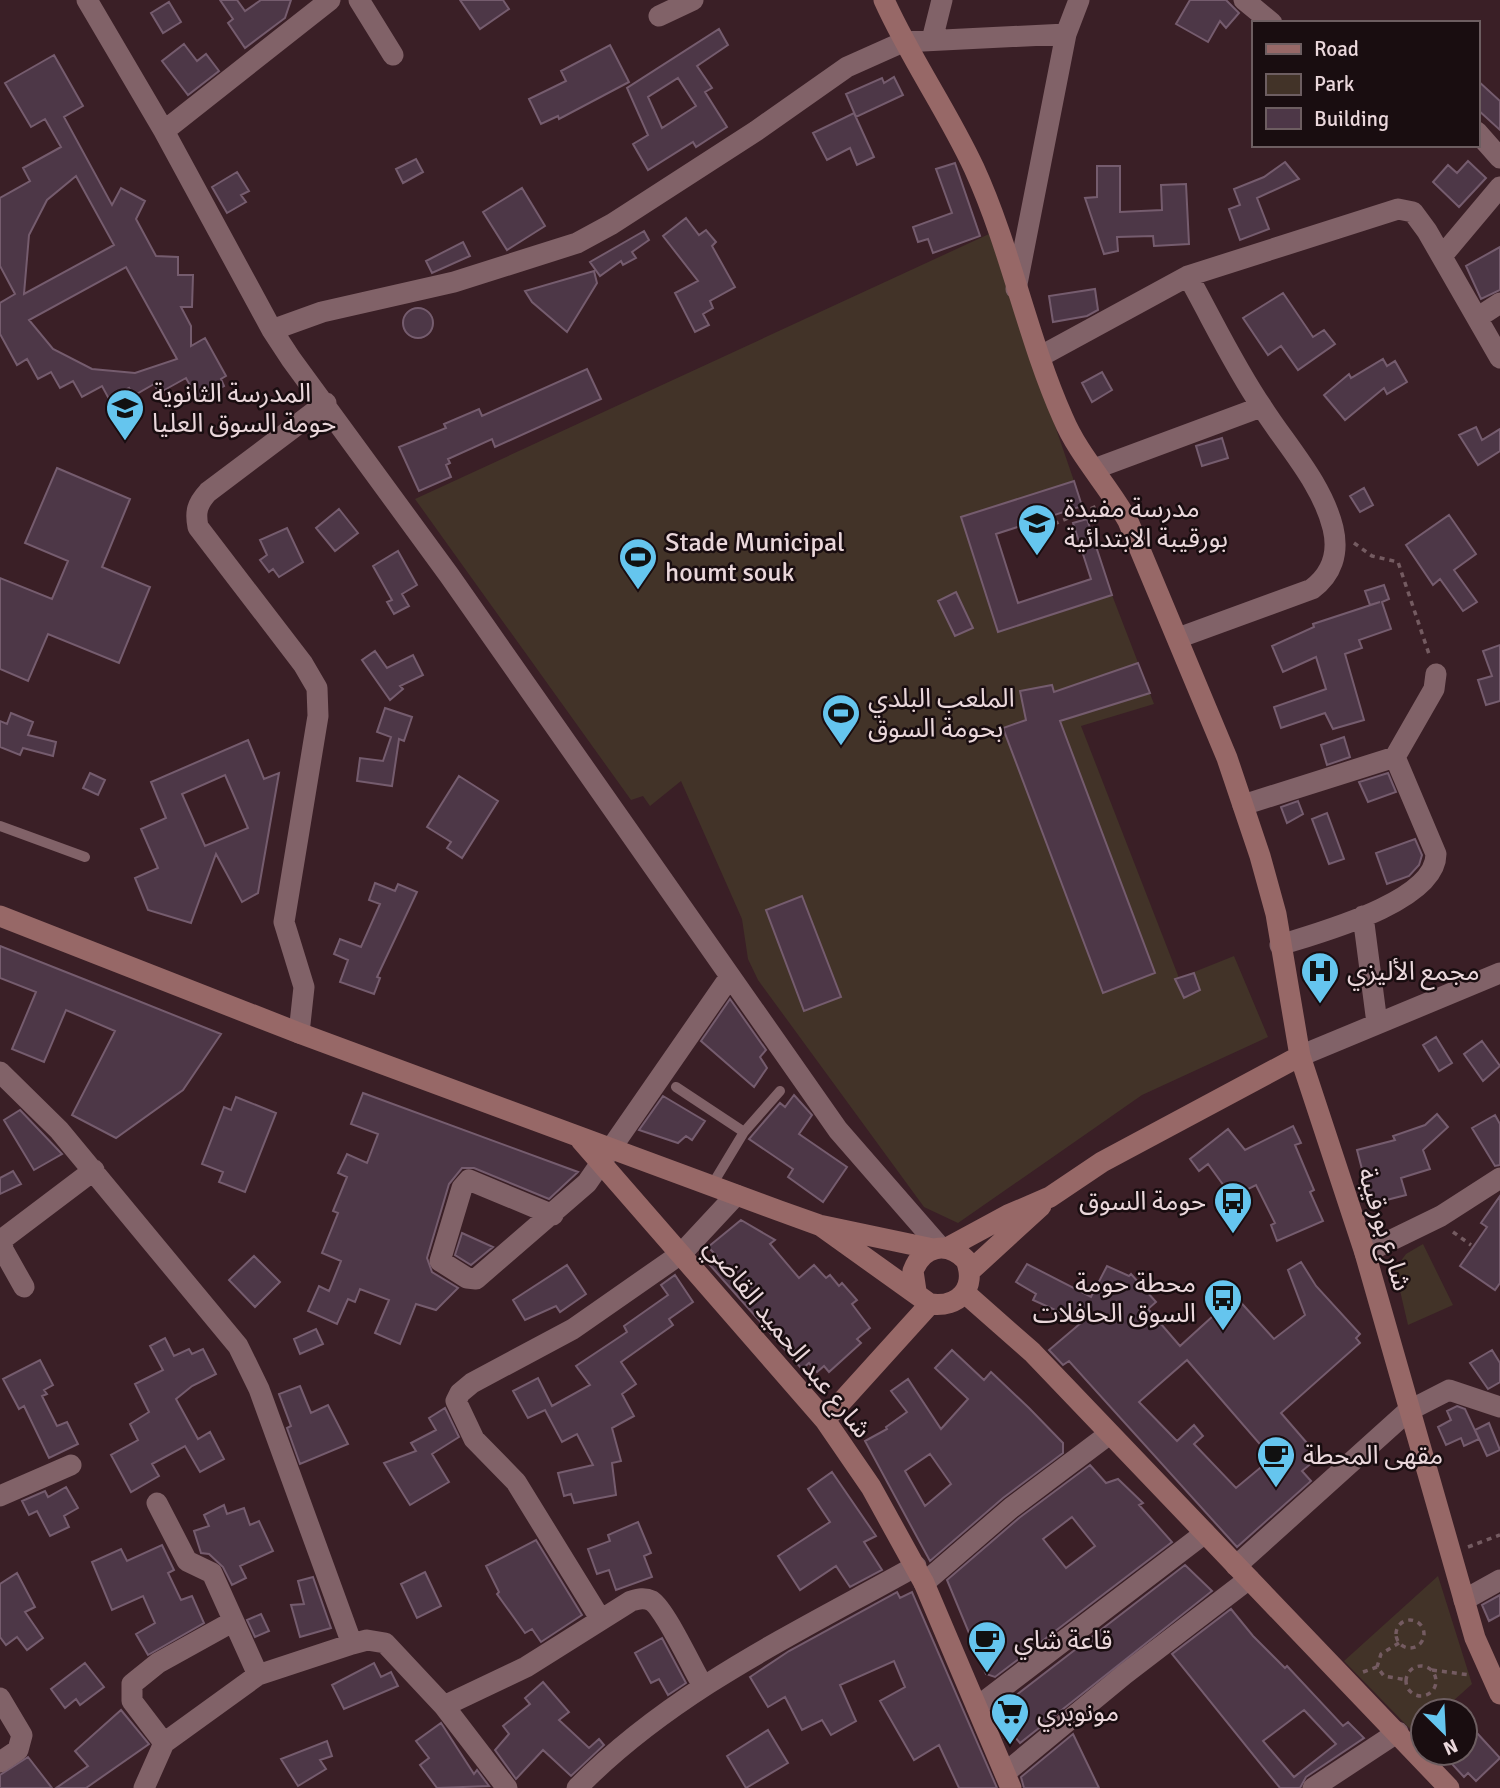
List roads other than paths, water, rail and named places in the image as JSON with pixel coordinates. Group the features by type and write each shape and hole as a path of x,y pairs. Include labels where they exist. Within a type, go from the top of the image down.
{"main road":[{"name":"شارع بورقيبة","path":"884,0 903,42 974,168 1062,417 1083,457 1114,497 1139,543 1243,804 1276,914 1300,1056 1365,1253 1475,1638 1496,1687"},
{"path":"0,916 299,1033 577,1136 607,1157 712,1185 819,1225 940,1248 966,1261 970,1271"},
{"path":"819,1225 923,1298 943,1306 956,1302 965,1293 970,1271 1050,1197 1102,1162 1300,1056"},
{"name":"شارع عبد الحميد القاضي","path":"607,1157 682,1252 825,1420 871,1487 920,1574 1008,1781"},
{"path":"923,1298 912,1282 916,1261 1050,1197"},
{"path":"965,1293 1025,1345 1108,1435 1398,1732 1443,1787"},
{"path":"825,1420 923,1298"}],"street":[{"path":"87,0 164,131 272,330 838,1130 940,1248"},
{"path":"164,131 330,0"},
{"path":"359,0 393,55"},
{"path":"659,16 693,0"},
{"path":"932,40 943,0"},
{"path":"1016,289 1066,33 1079,0"},
{"path":"1244,0 1270,21"},
{"path":"272,330 322,312 454,282 578,243 756,131 847,67 903,42 1066,33"},
{"path":"1479,134 1500,158"},
{"path":"1442,256 1500,187"},
{"path":"1041,356 1188,276 1398,209 1413,212 1442,256 1500,358"},
{"path":"1178,638 1312,589 1327,578 1335,554 1333,527 1305,466 1261,407 1188,276"},
{"path":"1477,318 1500,303"},
{"path":"299,1033 304,987 284,922 318,716 317,688 312,675 198,527 195,514 199,502 208,492 326,403"},
{"path":"1094,470 1261,407"},
{"path":"1243,804 1395,757 1434,690 1436,674"},
{"path":"1280,945 1363,916 1407,895 1430,875 1436,864 1436,854 1395,757"},
{"path":"1363,916 1377,1023"},
{"path":"1300,1056 1500,973"},
{"path":"552,1215 469,1180 462,1188 440,1261 467,1278 476,1279 552,1215 607,1157 729,978"},
{"path":"5,1085 46,1115 238,1346 250,1366 352,1644"},
{"path":"24,1287 2,1248 4,1238 94,1171"},
{"path":"1365,1253 1441,1216 1500,1178"},
{"path":"601,1620 527,1497 474,1439 456,1401 460,1393 472,1383 573,1329 682,1252 736,1195"},
{"path":"1008,1781 1125,1674 1243,1573 1408,1411 1448,1390 1500,1408"},
{"path":"577,1788 650,1723 703,1686 920,1574 1108,1435"},
{"path":"2,1489 71,1465"},
{"path":"157,1503 187,1561 212,1573 258,1675"},
{"path":"976,1707 1205,1533"},
{"path":"1464,1600 1500,1580"},
{"path":"444,1706 526,1667 631,1601 643,1598 653,1602 663,1613 703,1686"},
{"path":"164,1743 132,1701 132,1684 159,1663 232,1622"},
{"path":"144,1788 164,1743 258,1675 367,1640 384,1643 444,1706 507,1788"},
{"path":"0,1698 22,1735 18,1750 0,1762"},
{"path":"1313,1788 1398,1732"}],"lane":[{"path":"0,826 85,858"},
{"path":"676,1087 744,1132"},
{"path":"712,1185 744,1132 780,1091"}],"place":[{"name":"المدرسة الثانوية حومة السوق العليا","path":"125,442"},
{"name":"مدرسة مفيدة بورقيبة الابتدائية","path":"1037,557"},
{"name":"Stade Municipal houmt souk","path":"638,591"},
{"name":"الملعب البلدي بحومة السوق","path":"841,747"},
{"name":"مجمع الأليزي","path":"1320,1005"},
{"name":"حومة السوق","path":"1233,1235"},
{"name":"محطة حومة السوق الحافلات","path":"1223,1332"},
{"name":"مقهى المحطة","path":"1276,1489"},
{"name":"قاعة شاي","path":"987,1674"},
{"name":"مونوبري","path":"1010,1746"}]}
